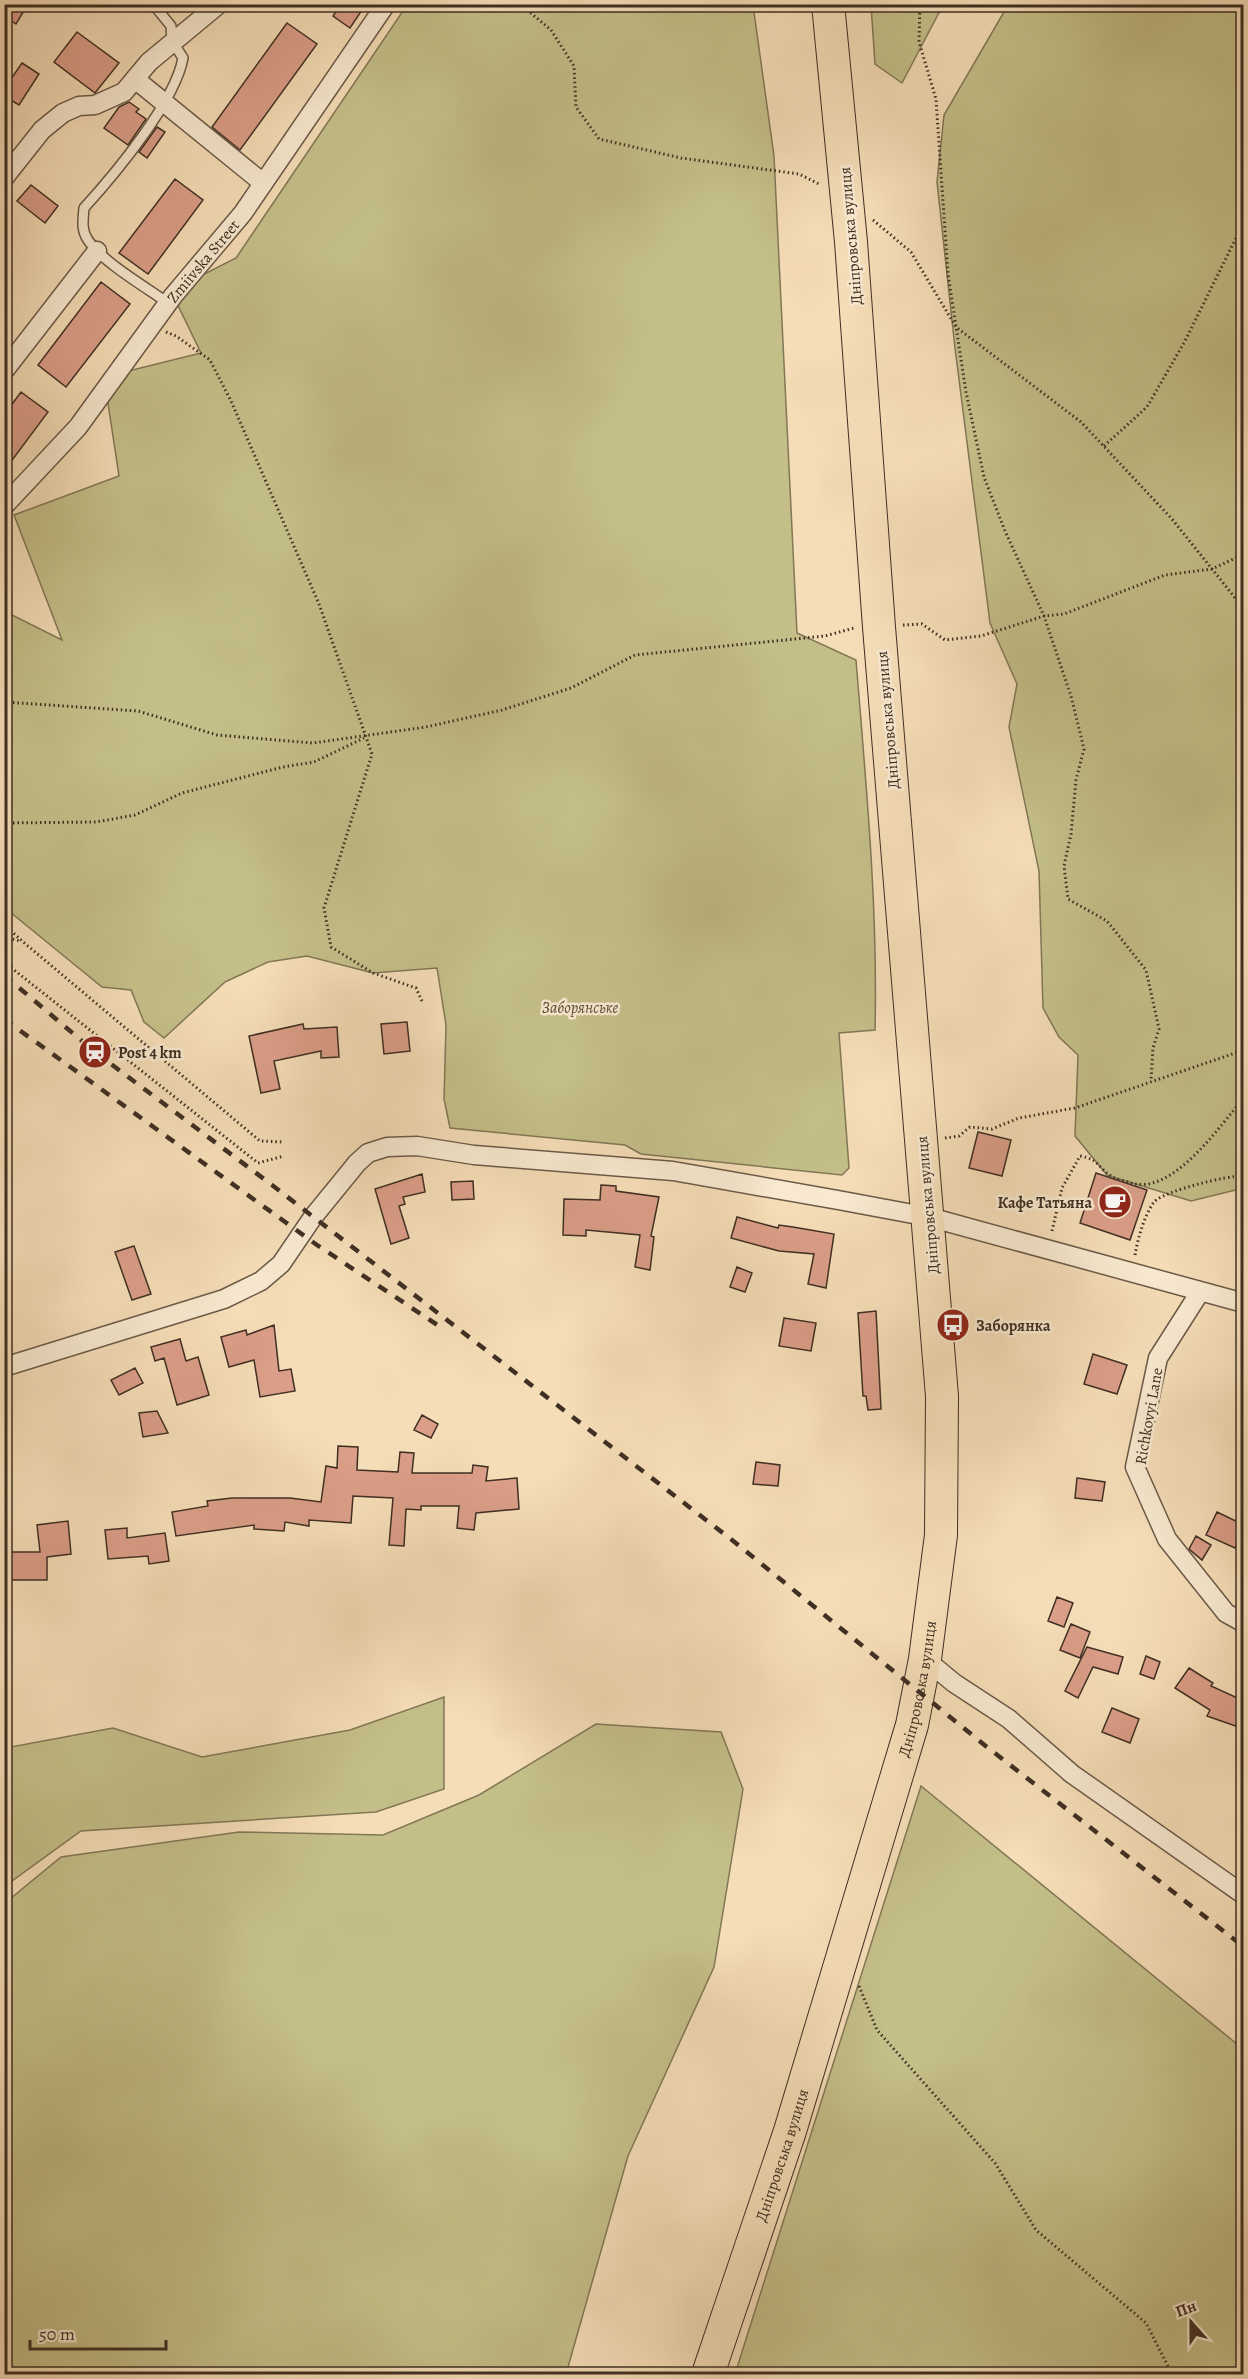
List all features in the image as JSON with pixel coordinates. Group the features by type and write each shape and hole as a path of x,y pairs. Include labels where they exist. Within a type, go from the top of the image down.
{"highway":[{"name":"Дніпровська вулиця","path":"708,2374 790,2131 912,1725 925,1659 941,1535 942,1396 879,627 847,198 828,4"}],"street":[{"path":"4,178 42,130 63,112 79,106 95,105 124,92 172,41 219,4"},
{"name":"Zmiivska Street","path":"4,506 78,427 168,303 243,213 386,4"},
{"path":"135,79 263,183"},
{"path":"4,372 97,251"},
{"path":"4,1367 224,1299 261,1281 280,1264 313,1217 357,1163 368,1153 387,1147 417,1146 474,1155 673,1171 928,1217 1244,1303"},
{"name":"Richkovyi Lane","path":"1200,1292 1158,1358 1135,1467 1167,1539 1226,1612 1244,1623"},
{"path":"925,1659 954,1683 1010,1719 1072,1773 1244,1895"}],"lane":[{"path":"153,4 171,26 172,41 183,58 180,75 165,103 84,208 82,225 87,239 97,251 168,303"}],"path":[{"path":"520,4 551,30 574,66 576,107 599,139 681,158 799,174 847,198 911,252 956,327 1081,422 1172,519 1244,609"},
{"path":"921,4 919,42 936,99 944,230 956,327 984,477 1005,531 1044,616 1071,696 1084,749 1076,780 1071,834 1064,866 1068,899 1107,921 1146,970 1159,1029 1153,1048 1151,1080"},
{"path":"1104,446 1147,407 1185,341 1244,222"},
{"path":"150,327 176,336 210,360 319,604 372,754 324,909 332,947 373,973 416,988 422,1001"},
{"path":"4,702 138,711 217,735 313,743 426,728 502,710 571,688 635,655 825,636 846,628 922,624 945,640 981,636 1044,616 1064,614 1165,575 1212,569 1244,554"},
{"path":"4,823 96,822 135,814 182,793 283,767 314,762 366,736"},
{"path":"4,924 260,1141 284,1142"},
{"path":"4,937 22,941"},
{"path":"4,962 258,1163 284,1156"},
{"path":"922,1141 959,1136 969,1127 992,1129 1019,1118 1075,1108 1151,1080 1244,1050"},
{"path":"1048,1251 1062,1188 1080,1156 1093,1158 1113,1177 1137,1185 1160,1181 1196,1155 1244,1098"},
{"path":"1132,1273 1136,1247 1148,1212 1156,1200 1228,1175 1244,1176"},
{"path":"845,1951 877,2030 995,2163 1036,2230 1146,2323 1172,2374"}],"green space":[{"name":"Заборянське","path":"407,5 753,5 774,156 797,633 856,660 867,799 875,938 875,1030 839,1033 849,1168 842,1175 641,1154 625,1145 450,1128 444,1099 446,1025 437,968 373,973 307,956 268,962 225,982 164,1038 144,1022 131,990 102,987 5,908 4,611 62,640 14,515 119,476 104,377 201,353 171,291 236,258"},
{"path":"871,5 943,5 902,83 875,64"},
{"path":"1008,5 1243,5 1244,1188 1191,1201 1107,1175 1075,1136 1078,1055 1059,1037 1043,1008 1039,871 1009,727 1017,684 990,623 955,348 937,182 944,115"},
{"path":"444,1697 444,1789 376,1812 81,1831 5,1886 5,1748 113,1728 202,1757 350,1730"},
{"path":"596,1724 721,1732 743,1789 714,1967 628,2156 566,2374 5,2374 5,1903 61,1857 239,1832 383,1835 479,1795"},
{"path":"921,1786 1243,2049 1243,2374 735,2374"}],"building":[{"path":"4,4 28,4 16,24 4,16"},
{"path":"341,4 366,4 350,28 333,16"},
{"path":"287,23 317,44 240,150 212,127"},
{"path":"77,32 119,63 95,93 54,62"},
{"path":"22,63 39,74 19,105 4,96 4,89"},
{"path":"129,102 139,109 136,112 146,119 128,145 104,128 119,107"},
{"path":"157,127 165,132 147,158 139,152"},
{"path":"175,179 203,200 148,274 119,253"},
{"path":"31,185 58,206 45,223 17,201"},
{"path":"101,282 130,304 66,387 38,365"},
{"path":"21,392 48,412 4,471 4,415"},
{"path":"407,1022 410,1051 384,1054 381,1024"},
{"path":"303,1024 304,1029 337,1027 339,1057 321,1058 321,1051 274,1061 280,1089 261,1093 249,1036"},
{"path":"978,1132 1011,1140 1002,1176 969,1168"},
{"name":"Кафе Татьяна","path":"1096,1173 1147,1190 1130,1240 1080,1223"},
{"path":"422,1174 425,1192 403,1197 405,1204 399,1206 409,1238 391,1244 375,1189"},
{"path":"473,1181 474,1199 452,1200 451,1182"},
{"path":"601,1185 616,1186 616,1191 659,1197 651,1236 654,1237 650,1270 635,1267 640,1235 586,1230 586,1236 563,1235 564,1199 600,1200"},
{"path":"737,1217 778,1228 779,1225 834,1234 826,1288 808,1284 814,1254 779,1251 731,1238"},
{"path":"134,1246 151,1294 132,1300 115,1252"},
{"path":"737,1267 752,1273 745,1292 730,1287"},
{"path":"876,1311 881,1409 868,1410 866,1396 863,1396 858,1313"},
{"path":"784,1318 816,1323 811,1351 779,1346"},
{"path":"274,1325 279,1371 291,1369 295,1391 260,1397 254,1360 229,1367 221,1337 246,1330 247,1335"},
{"path":"180,1339 186,1361 198,1357 209,1395 177,1405 164,1358 155,1361 151,1347"},
{"path":"1093,1354 1127,1365 1117,1394 1084,1384"},
{"path":"135,1368 143,1383 119,1395 111,1380"},
{"path":"157,1411 168,1433 143,1437 139,1413"},
{"path":"422,1415 438,1424 431,1438 414,1430"},
{"path":"338,1446 358,1447 357,1470 398,1472 400,1452 414,1453 412,1473 472,1473 473,1465 488,1467 486,1481 517,1478 519,1509 476,1513 474,1530 457,1528 459,1506 421,1506 421,1510 406,1509 404,1546 389,1545 393,1498 353,1496 351,1523 309,1520 309,1526 285,1522 284,1531 254,1529 254,1525 176,1536 172,1512 208,1506 207,1501 232,1498 290,1498 321,1502 326,1466 337,1468"},
{"path":"756,1462 780,1465 778,1486 753,1484"},
{"path":"1077,1478 1105,1482 1102,1501 1075,1498"},
{"path":"1217,1512 1244,1525 1244,1531 1235,1548 1206,1535"},
{"path":"68,1521 71,1554 47,1557 47,1580 4,1580 4,1552 40,1552 37,1525"},
{"path":"127,1528 127,1538 165,1533 169,1561 149,1564 148,1556 108,1559 105,1530"},
{"path":"1196,1536 1211,1545 1202,1560 1189,1549"},
{"path":"1057,1597 1073,1603 1064,1627 1048,1621"},
{"path":"1071,1624 1090,1632 1080,1658 1060,1650"},
{"path":"1087,1647 1123,1657 1118,1674 1093,1667 1078,1698 1065,1691"},
{"path":"1146,1656 1160,1662 1154,1679 1140,1674"},
{"path":"1189,1668 1213,1683 1211,1686 1244,1701 1244,1729 1207,1716 1210,1710 1175,1688"},
{"path":"1112,1708 1139,1719 1130,1743 1102,1732"}],"railway":[{"path":"4,975 95,1052 272,1185 732,1540 987,1747 1244,1947"},
{"path":"4,1019 317,1245 439,1326"}],"place":[{"name":"Post 4 km","path":"95,1052"},
{"name":"Кафе Татьяна","path":"1115,1202"},
{"name":"Заборянка","path":"953,1325"}]}
